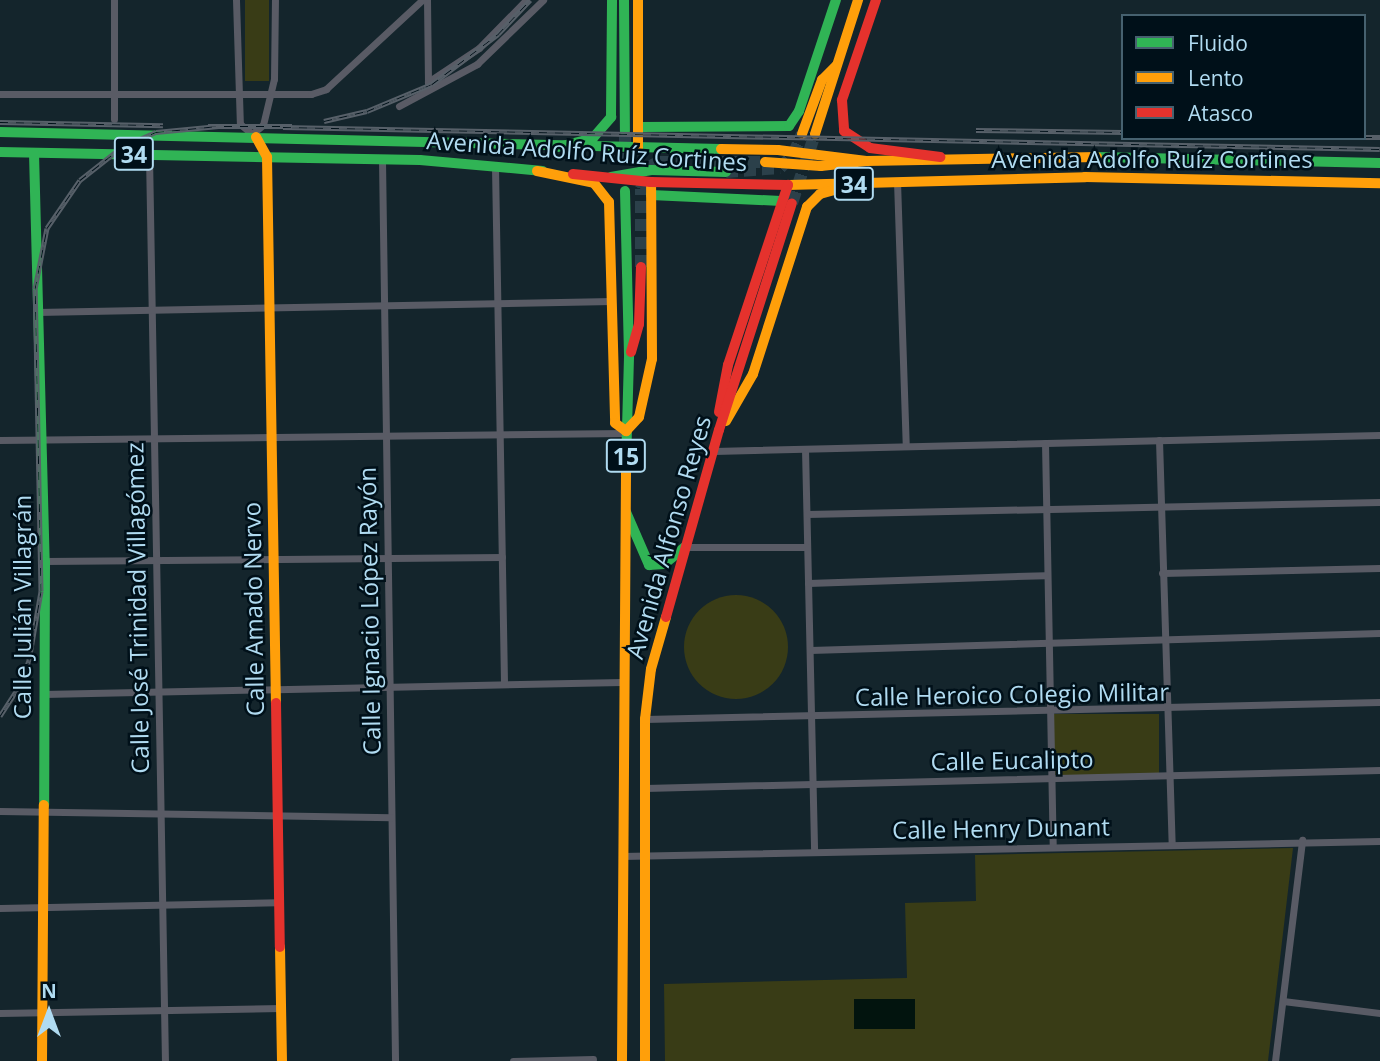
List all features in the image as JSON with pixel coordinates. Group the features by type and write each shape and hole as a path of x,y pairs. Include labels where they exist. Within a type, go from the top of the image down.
{"main road":[{"path":"558,147 593,138 611,117 612,0"},
{"path":"624,0 625,131"},
{"path":"638,0 641,127 638,148"},
{"path":"641,127 789,127 799,111 836,0"},
{"path":"815,134 858,0"},
{"path":"876,0 842,100 844,131 870,148 940,157"},
{"path":"802,134 822,80 836,66"},
{"name":"Avenida Adolfo Ruíz Cortines","path":"0,132 254,135 558,147 778,150 866,161 940,157 1380,163"},
{"path":"254,135 267,157"},
{"name":"Avenida Adolfo Ruíz Cortines","path":"0,152 382,160 651,181 788,185 1085,177 1380,183"},
{"name":"Calle Julián Villagrán","path":"34,153 45,561 42,1061"},
{"name":"Calle Amado Nervo","path":"267,157 277,689 277,902 282,1061"},
{"path":"765,162 821,166 866,161"},
{"path":"611,177 651,170 726,172"},
{"path":"537,171 583,180 605,191 613,226 615,423 626,432 639,417 652,359 651,181"},
{"path":"719,430 753,374 807,207 820,194 859,183"},
{"path":"719,430 728,365 787,202 788,185"},
{"name":"15","path":"622,1061 623,505 629,357 625,191"},
{"path":"651,195 787,202"},
{"path":"629,357 639,324 640,267"},
{"name":"Avenida Alfonso Reyes","path":"645,1061 645,719 655,649 719,430"},
{"path":"623,505 649,565 664,564 685,547"}],"street":[{"path":"114,0 114,119"},
{"path":"236,0 240,124 254,135 262,125 270,93 275,0"},
{"path":"0,94 312,94 326,89 425,0"},
{"path":"425,0 429,92"},
{"path":"428,82 478,48 526,0"},
{"path":"399,106 429,92 491,53 543,0"},
{"name":"Calle José Trinidad Villagómez","path":"149,155 165,1061"},
{"name":"Calle Ignacio López Rayón","path":"382,160 396,1061"},
{"path":"495,167 504,683"},
{"path":"897,181 906,446"},
{"path":"37,312 613,301"},
{"path":"0,440 271,433 626,432"},
{"path":"713,451 1380,435"},
{"path":"1159,440 1164,711 1172,843"},
{"path":"1045,443 1045,575 1053,846"},
{"path":"805,449 814,851"},
{"path":"807,514 1380,502"},
{"path":"685,547 807,547"},
{"path":"45,561 502,557"},
{"path":"1162,573 1380,568"},
{"path":"808,583 1045,575"},
{"path":"810,650 1380,633"},
{"path":"44,694 622,682"},
{"name":"Calle Heroico Colegio Militar","path":"645,719 1164,711 1380,702"},
{"name":"Calle Eucalipto","path":"645,788 1380,770"},
{"path":"0,811 391,817"},
{"path":"1276,1061 1302,840"},
{"name":"Calle Henry Dunant","path":"622,856 1302,840 1380,841"},
{"path":"0,908 277,902"},
{"path":"1283,1001 1380,1013"},
{"path":"0,1013 281,1008"},
{"path":"513,1061 593,1059"}],"green space":[{"path":"245,0 269,0 269,81 245,81"},
{"path":"736,595 756,599 773,610 784,627 788,647 784,667 773,684 756,695 736,699 716,695 699,684 688,667 684,647 688,627 699,610 716,599"},
{"path":"1053,714 1159,714 1159,776 1053,776"},
{"path":"1293,848 1268,1061 665,1061 664,984 907,978 905,903 976,901 975,855"}],"shaded area":[{"path":"854,999 915,999 915,1029 854,1029"}],"tunnel":[{"path":"625,131 625,183"},
{"path":"726,172 780,168 793,155 802,134"},
{"path":"792,203 815,134"},
{"path":"641,267 641,189 649,167 658,162 765,162"}],"railway":[{"path":"324,121 367,111 432,84 498,34 530,0"},
{"path":"0,122 163,125"},
{"path":"208,126 292,126"},
{"path":"0,716 20,685 29,660 41,591 35,289 47,228 80,180 122,147 156,132 219,126"},
{"path":"283,127 1380,149"},
{"path":"976,130 1121,132"},
{"path":"1366,137 1380,137"}],"traffic: fast":[{"path":"558,147 593,138 611,117 612,0"},
{"path":"624,0 625,131"},
{"path":"641,127 789,126 799,111 836,0"},
{"path":"0,132 721,149"},
{"path":"0,152 420,160 543,171"},
{"path":"34,153 45,561 44,805"},
{"path":"1097,157 1380,163"},
{"path":"611,177 651,170 726,172"},
{"path":"625,191 629,357 626,467"},
{"path":"651,195 781,201"},
{"path":"626,512 649,565 664,564 685,547"}],"traffic: slow":[{"path":"638,0 638,148"},
{"path":"815,134 858,0"},
{"path":"802,134 822,80 836,66"},
{"path":"256,137 267,157 276,703"},
{"path":"721,149 778,150 866,161 1097,157"},
{"path":"765,162 821,166 866,161"},
{"path":"537,171 594,183 609,202 615,423 626,431 639,417 652,359 651,182"},
{"path":"788,185 1085,177 1380,183"},
{"path":"726,421 753,374 807,207 820,194 859,183"},
{"path":"622,1061 626,467"},
{"path":"645,1061 645,719 651,669 666,617"},
{"path":"42,1061 44,805"},
{"path":"280,947 282,1061"}],"traffic: jam":[{"path":"876,0 842,100 844,131 870,148 940,157"},
{"path":"573,174 651,182 788,185"},
{"path":"719,412 728,365 788,185"},
{"path":"666,617 719,430 792,203"},
{"path":"631,352 639,324 641,267"},
{"path":"276,703 280,947"}]}
